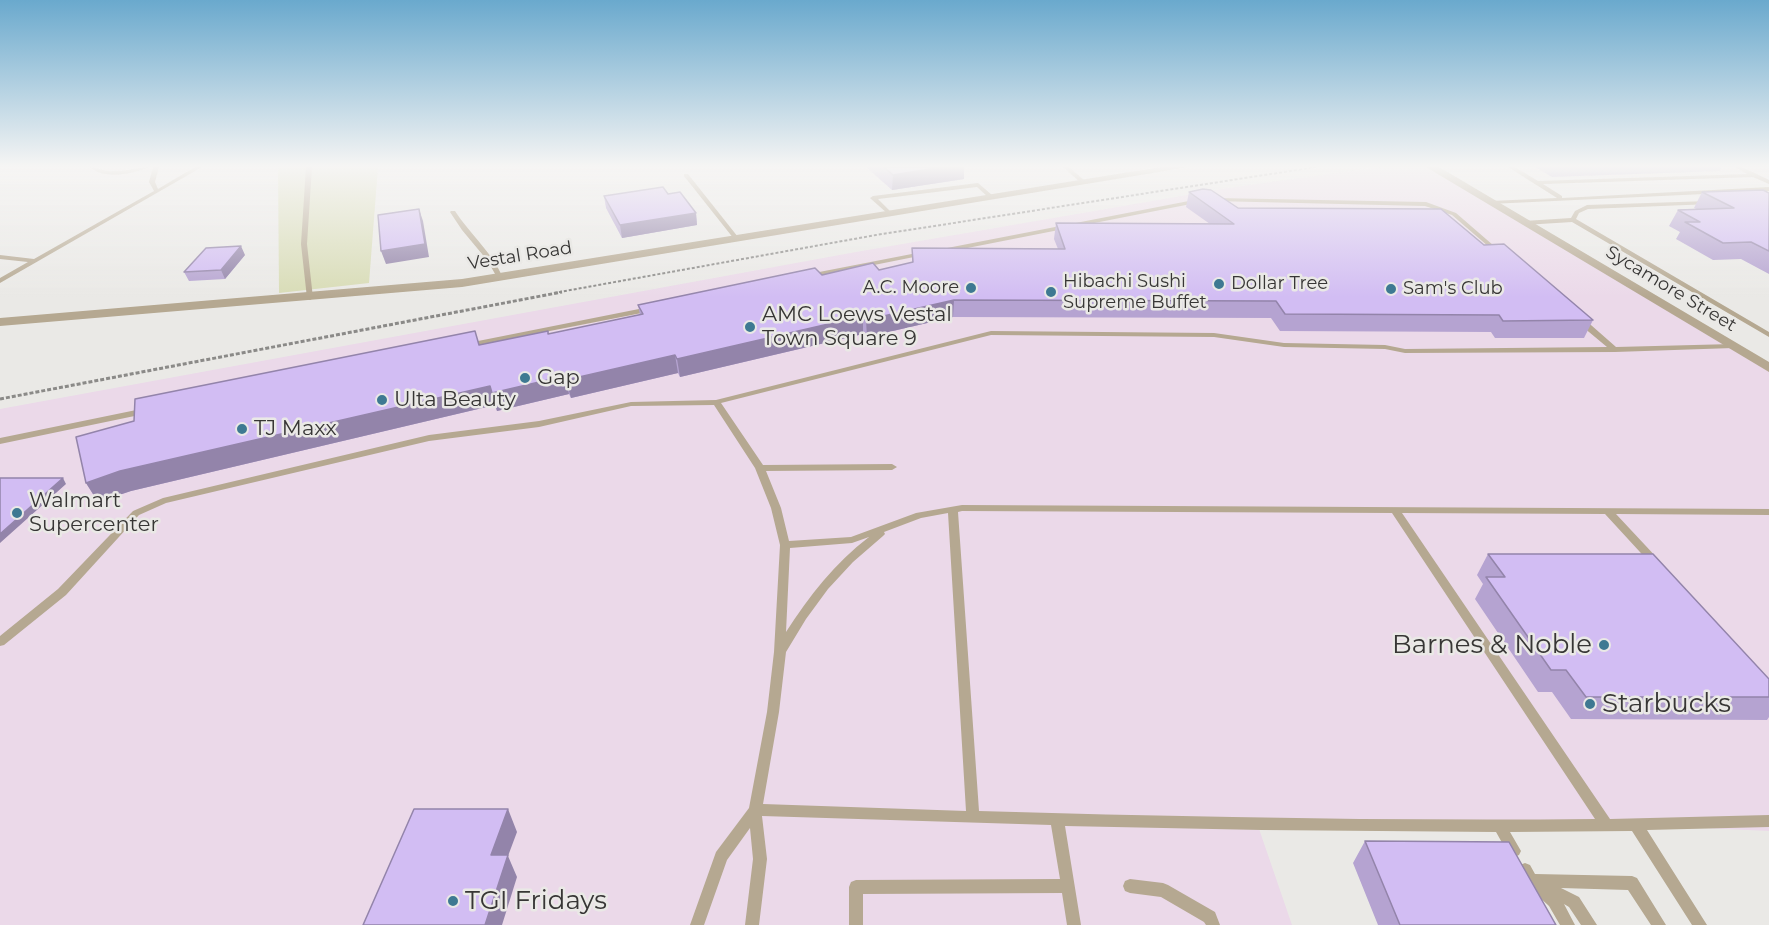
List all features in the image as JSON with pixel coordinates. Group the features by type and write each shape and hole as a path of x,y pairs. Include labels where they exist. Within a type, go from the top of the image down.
{"street":[{"name":"Vestal Road","path":"0,322 310,298 500,278 900,210"},
{"name":"Sycamore Street","path":"1503,210 1769,368"}],"lane":[{"path":"0,281 125,210"},
{"path":"306,210 304,244 310,298"},
{"path":"714,210 736,238"},
{"path":"801,278 1149,210"},
{"path":"1443,210 1454,214 1508,260"},
{"path":"1573,220 1581,210"},
{"path":"453,212 462,229 490,255 500,278"},
{"path":"1524,223 1573,220 1769,335"},
{"path":"0,257 35,261"},
{"path":"456,348 663,306"},
{"path":"1570,312 1615,350"},
{"path":"0,642 62,592 136,513 163,501 429,438 539,424 631,404 716,402 991,333 1214,335 1284,345 1385,347 1405,351 1615,350 1733,346"},
{"path":"716,402 760,468 776,508 786,545 780,652 773,712 755,810 760,859 752,925"},
{"path":"0,441 158,409"},
{"path":"760,468 892,467"},
{"path":"786,545 852,540 919,515 953,509 1769,512"},
{"path":"953,509 973,817"},
{"path":"1395,510 1607,825"},
{"path":"1607,511 1660,567"},
{"path":"780,652 811,601 827,581 851,555 889,528"},
{"path":"755,810 1057,820 1499,825 1636,825 1769,821"},
{"path":"697,925 721,857 755,810"},
{"path":"1057,820 1074,925"},
{"path":"1499,825 1531,881 1550,925"},
{"path":"1636,825 1700,925"},
{"path":"1531,881 1554,900 1568,925"},
{"path":"1531,881 1574,902 1590,925"},
{"path":"1531,881 1632,883 1659,925"},
{"path":"1130,885 1163,890 1210,917 1213,925"},
{"path":"856,925 856,887 1068,886"}],"path":[{"path":"0,399 537,296 876,235 1037,210"}],"shaded area":[{"path":"1099,210 1504,210 1769,368 1769,831 1636,825 1257,823 1292,925 0,925 0,409 856,252"}],"green space":[{"path":"278,210 375,210 369,283 279,293"}],"building":[{"path":"419,210 425,244 381,251 378,215"},
{"path":"612,210 694,210 696,213 620,225"},
{"path":"1215,210 1442,210 1484,245 1504,244 1593,320 1503,321 1499,315 1285,314 1276,301 954,300 866,320 863,316 677,359 675,355 566,380 565,376 492,393 490,386 120,471 86,483 76,437 134,421 135,399 475,331 479,345 548,331 548,334 643,314 638,305 815,268 822,275 873,263 879,270 913,262 912,248 1065,249 1056,223 1234,224"},
{"path":"1678,210 1769,210 1769,251 1751,242 1723,243 1685,222 1700,222"},
{"path":"241,246 221,270 184,272 206,248"},
{"name":"Walmart Supercenter","path":"0,478 63,478 0,534"},
{"name":"Barnes & Noble","path":"1488,554 1653,554 1769,679 1769,697 1586,697 1566,670 1551,670 1486,577 1505,577"},
{"name":"TGI Fridays","path":"414,809 508,809 491,855 508,855 485,925 363,925"},
{"path":"1365,841 1509,842 1556,925 1400,925"}],"place":[{"name":"Dollar Tree","path":"1219,284"},
{"name":"A.C. Moore","path":"971,288"},
{"name":"Sam's Club","path":"1391,289"},
{"name":"Hibachi Sushi Supreme Buffet","path":"1051,292"},
{"name":"AMC Loews Vestal Town Square 9","path":"750,327"},
{"name":"Gap","path":"525,378"},
{"name":"Ulta Beauty","path":"382,400"},
{"name":"TJ Maxx","path":"242,429"},
{"name":"Walmart Supercenter","path":"17,513"},
{"name":"Barnes & Noble","path":"1604,645"},
{"name":"Starbucks","path":"1590,704"},
{"name":"TGI Fridays","path":"453,901"}]}
